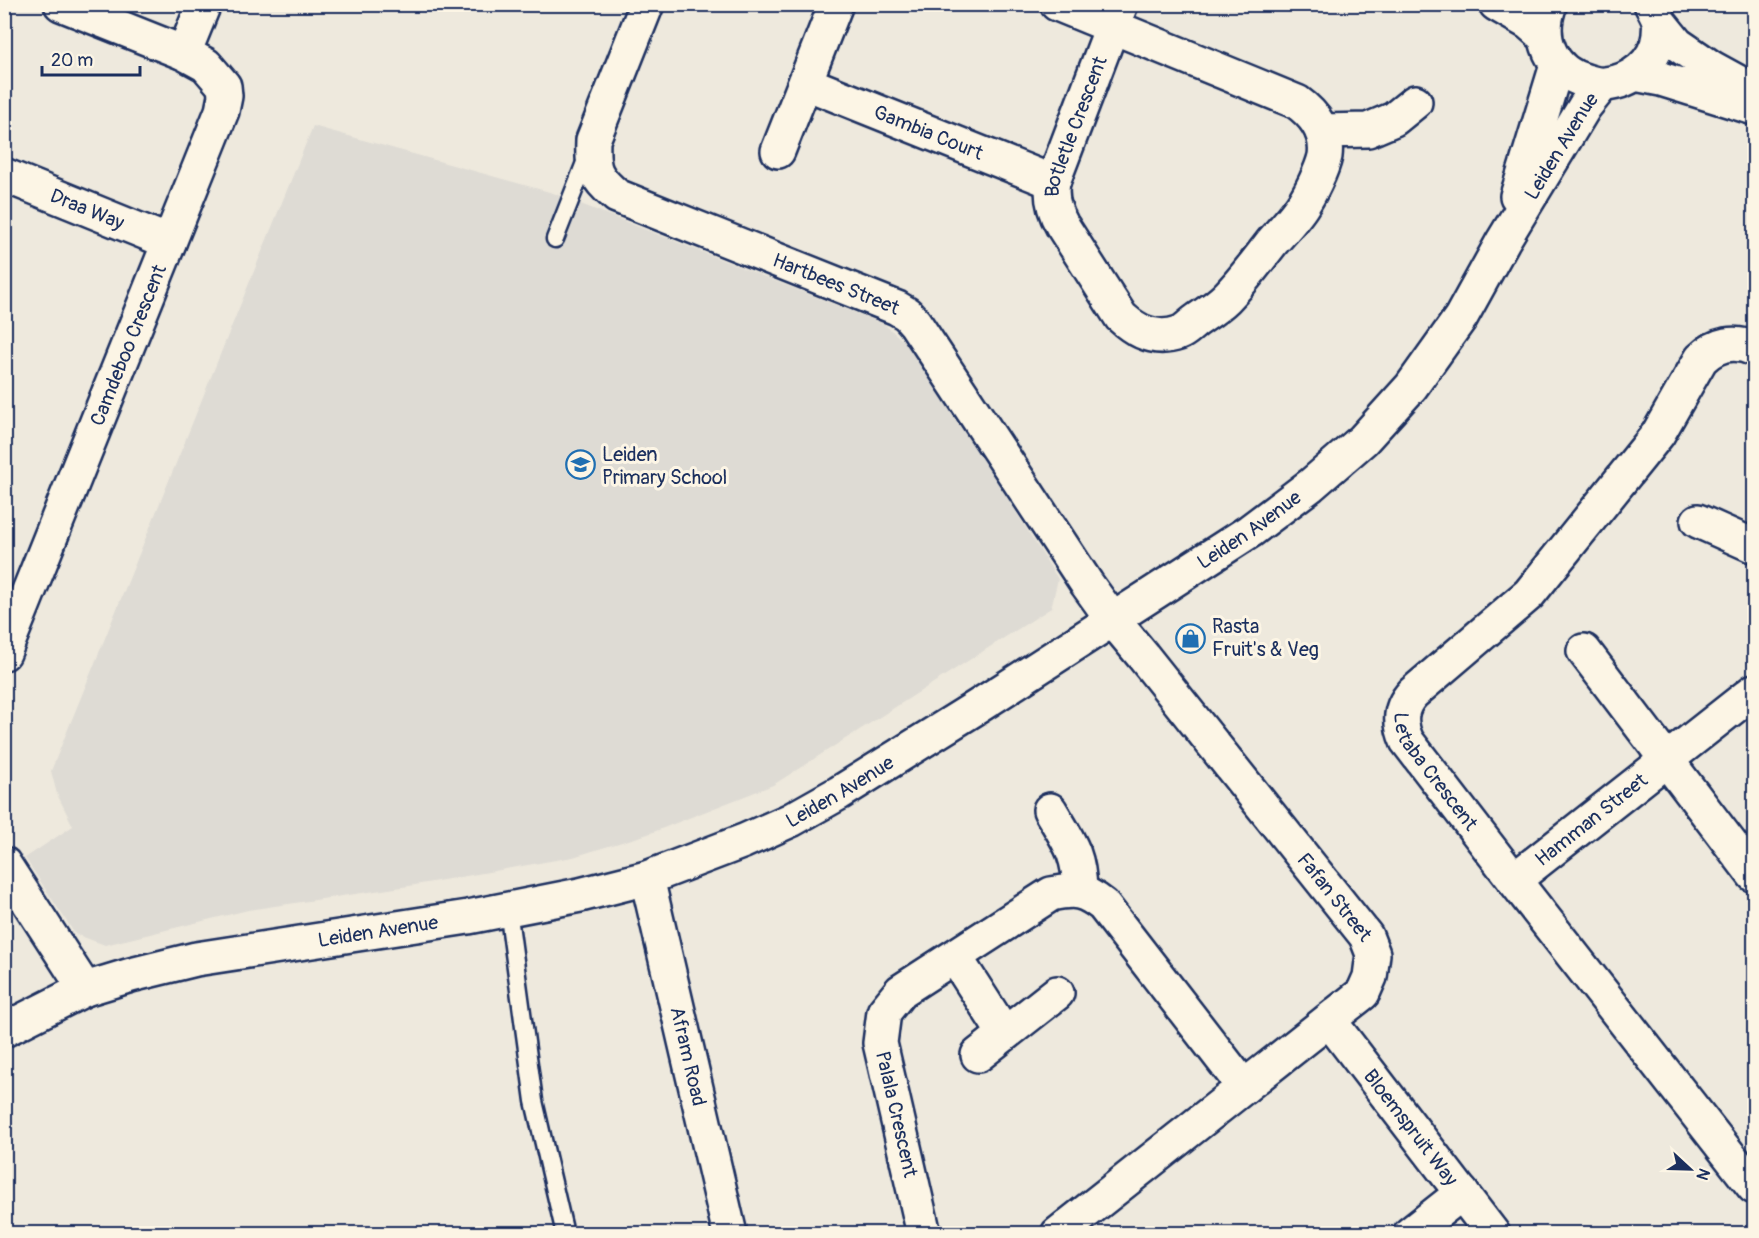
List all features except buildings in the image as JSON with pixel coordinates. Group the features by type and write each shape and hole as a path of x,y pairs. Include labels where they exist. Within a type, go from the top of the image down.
{"street":[{"name":"Camdeboo Crescent","path":"4,653 222,111 225,96 224,86 206,64 61,4"},
{"path":"184,53 204,4"},
{"name":"Hartbees Street","path":"647,4 593,140 596,174 600,181 617,196 907,314 1113,620"},
{"path":"778,151 836,4"},
{"path":"1058,4 1117,16"},
{"path":"1496,4 1528,23 1570,75 1602,85 1619,82 1635,74 1649,61 1658,42 1656,14"},
{"name":"Leiden Avenue","path":"1503,241 1551,51 1546,16 1550,4"},
{"path":"1656,14 1677,44 1712,68 1755,91"},
{"name":"Botletle Crescent","path":"1117,16 1297,102 1317,120 1322,131 1325,156 1302,206 1226,298 1181,332 1168,336 1142,333 1120,317 1055,213 1052,199 1053,182 1117,16"},
{"path":"1635,74 1661,79 1755,108"},
{"name":"Gambia Court","path":"806,83 1053,182"},
{"name":"Leiden Avenue","path":"4,1030 85,989 196,959 508,909 580,895 646,878 698,860 791,820 839,794 1250,531 1311,485 1363,440 1411,387 1461,317 1503,241 1585,106 1602,85"},
{"path":"1322,131 1368,130 1394,119 1415,102"},
{"name":"Draa Way","path":"4,175 170,242"},
{"name":"Letaba Crescent","path":"1755,349 1738,344 1728,344 1708,352 1701,359 1658,434 1529,594 1413,693 1407,700 1401,717 1402,729 1407,741 1755,1187"},
{"path":"1698,520 1755,546"},
{"name":"Fafan Street","path":"1058,1233 1363,993 1370,977 1373,954 1366,936 1113,620"},
{"name":"Hamman Street","path":"1584,651 1668,761"},
{"name":"Hamman Street","path":"1514,880 1755,692"},
{"path":"1668,761 1755,875"},
{"path":"1050,810 1074,849 1079,870 1080,891 1103,905 1244,1087"},
{"path":"4,864 85,989"},
{"name":"Afram Road","path":"646,878 730,1233"},
{"name":"Palala Crescent","path":"924,1233 880,1044 884,1012 901,991 1052,894 1080,891"},
{"path":"955,957 1004,1033"},
{"path":"978,1055 1057,993"},
{"name":"Bloemspruit Way","path":"1329,1020 1493,1233"},
{"path":"1410,1233 1462,1193"}],"lane":[{"path":"555,239 593,140"},
{"path":"508,909 534,1101 565,1233"}],"shaded area":[{"name":"Leiden Primary School","path":"313,126 553,193 884,324 915,351 1058,579 1051,608 773,785 648,834 573,857 409,886 248,910 105,945 75,934 25,858 73,826 57,794 51,771"}],"place":[{"name":"Leiden Primary School","path":"581,465"},
{"name":"Rasta Fruit's & Veg","path":"1191,638"}]}
